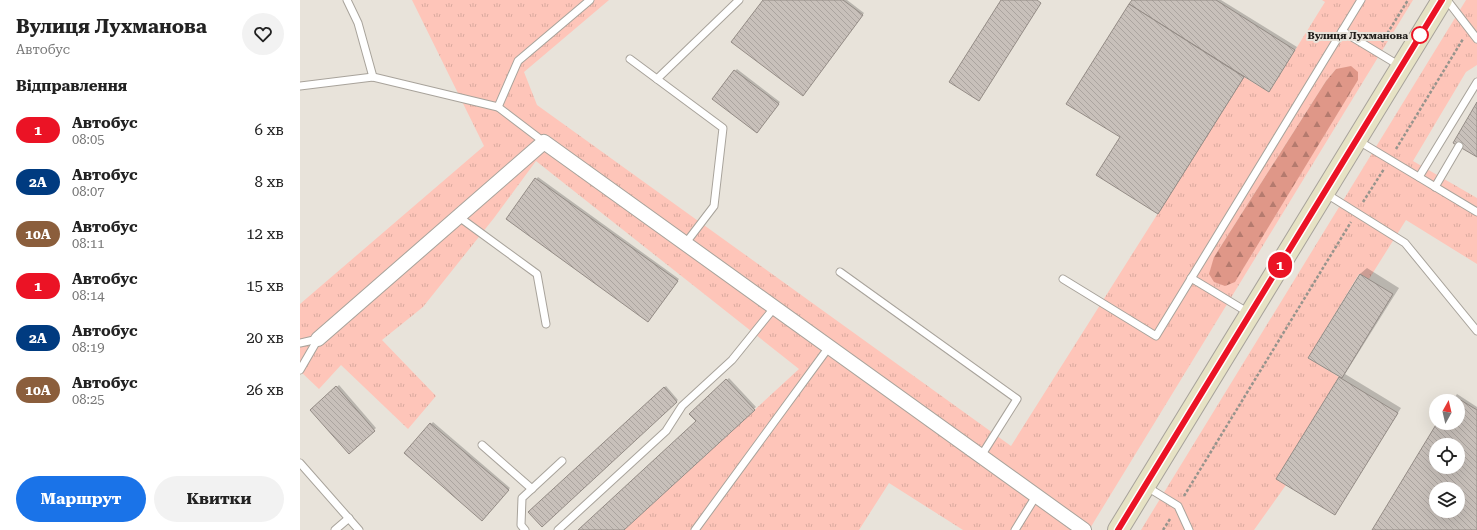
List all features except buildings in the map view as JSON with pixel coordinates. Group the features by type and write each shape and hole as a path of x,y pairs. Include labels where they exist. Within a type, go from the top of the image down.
{"street":[{"path":"1118,530 1442,0"},
{"path":"318,339 544,142 1084,530"}],"lane":[{"path":"347,0 358,23 373,77"},
{"path":"498,107 518,61 590,0"},
{"path":"657,79 739,0"},
{"path":"1063,279 1156,336 1361,0"},
{"path":"1447,0 1477,39"},
{"path":"1342,31 1401,67"},
{"path":"630,59 723,128 714,206 685,244"},
{"path":"300,86 373,77 498,107 544,142"},
{"path":"1419,177 1477,82"},
{"path":"1356,140 1477,212"},
{"path":"1435,186 1459,146"},
{"path":"1324,192 1405,243 1477,331"},
{"path":"458,217 537,274 546,324"},
{"path":"840,272 1017,399 981,456"},
{"path":"1191,278 1250,314"},
{"path":"558,530 666,431 682,406 732,360 774,308"},
{"path":"300,343 318,339"},
{"path":"300,370 318,339"},
{"path":"695,530 830,347"},
{"path":"482,445 532,488"},
{"path":"525,530 521,525 522,498 562,461"},
{"path":"300,463 359,530"},
{"path":"1145,486 1178,506 1189,530"},
{"path":"1015,530 1036,496"},
{"path":"335,530 349,518"}],"path":[{"path":"1376,52 1408,0"},
{"path":"1163,530 1469,29"}],"green space":[{"path":"412,0 609,0 524,72 537,105 1011,446 1244,77 1269,92 1325,2 1322,0 1413,0 1089,530 963,530 889,483 859,530 624,530 799,369 536,161 494,218 423,307 382,340 436,396 408,429 341,365 319,389 300,371 300,304 484,146","holes":["1336,69 1248,260 1235,281 1214,257 1326,81"]},
{"path":"1466,0 1477,0 1477,65 1466,72 1413,161 1477,198 1477,264 1406,220 1369,279 1359,274 1308,358 1339,377 1276,479 1286,485 1254,530 1141,530"},
{"path":"1351,66 1358,72 1358,80 1235,282 1225,286 1214,282 1209,274 1214,257 1326,81 1336,69"}],"bus line":[{"name":"1","path":"1118,530 1442,0"}],"place":[{"name":"Вулиця Лухманова","path":"1420,35"}]}
